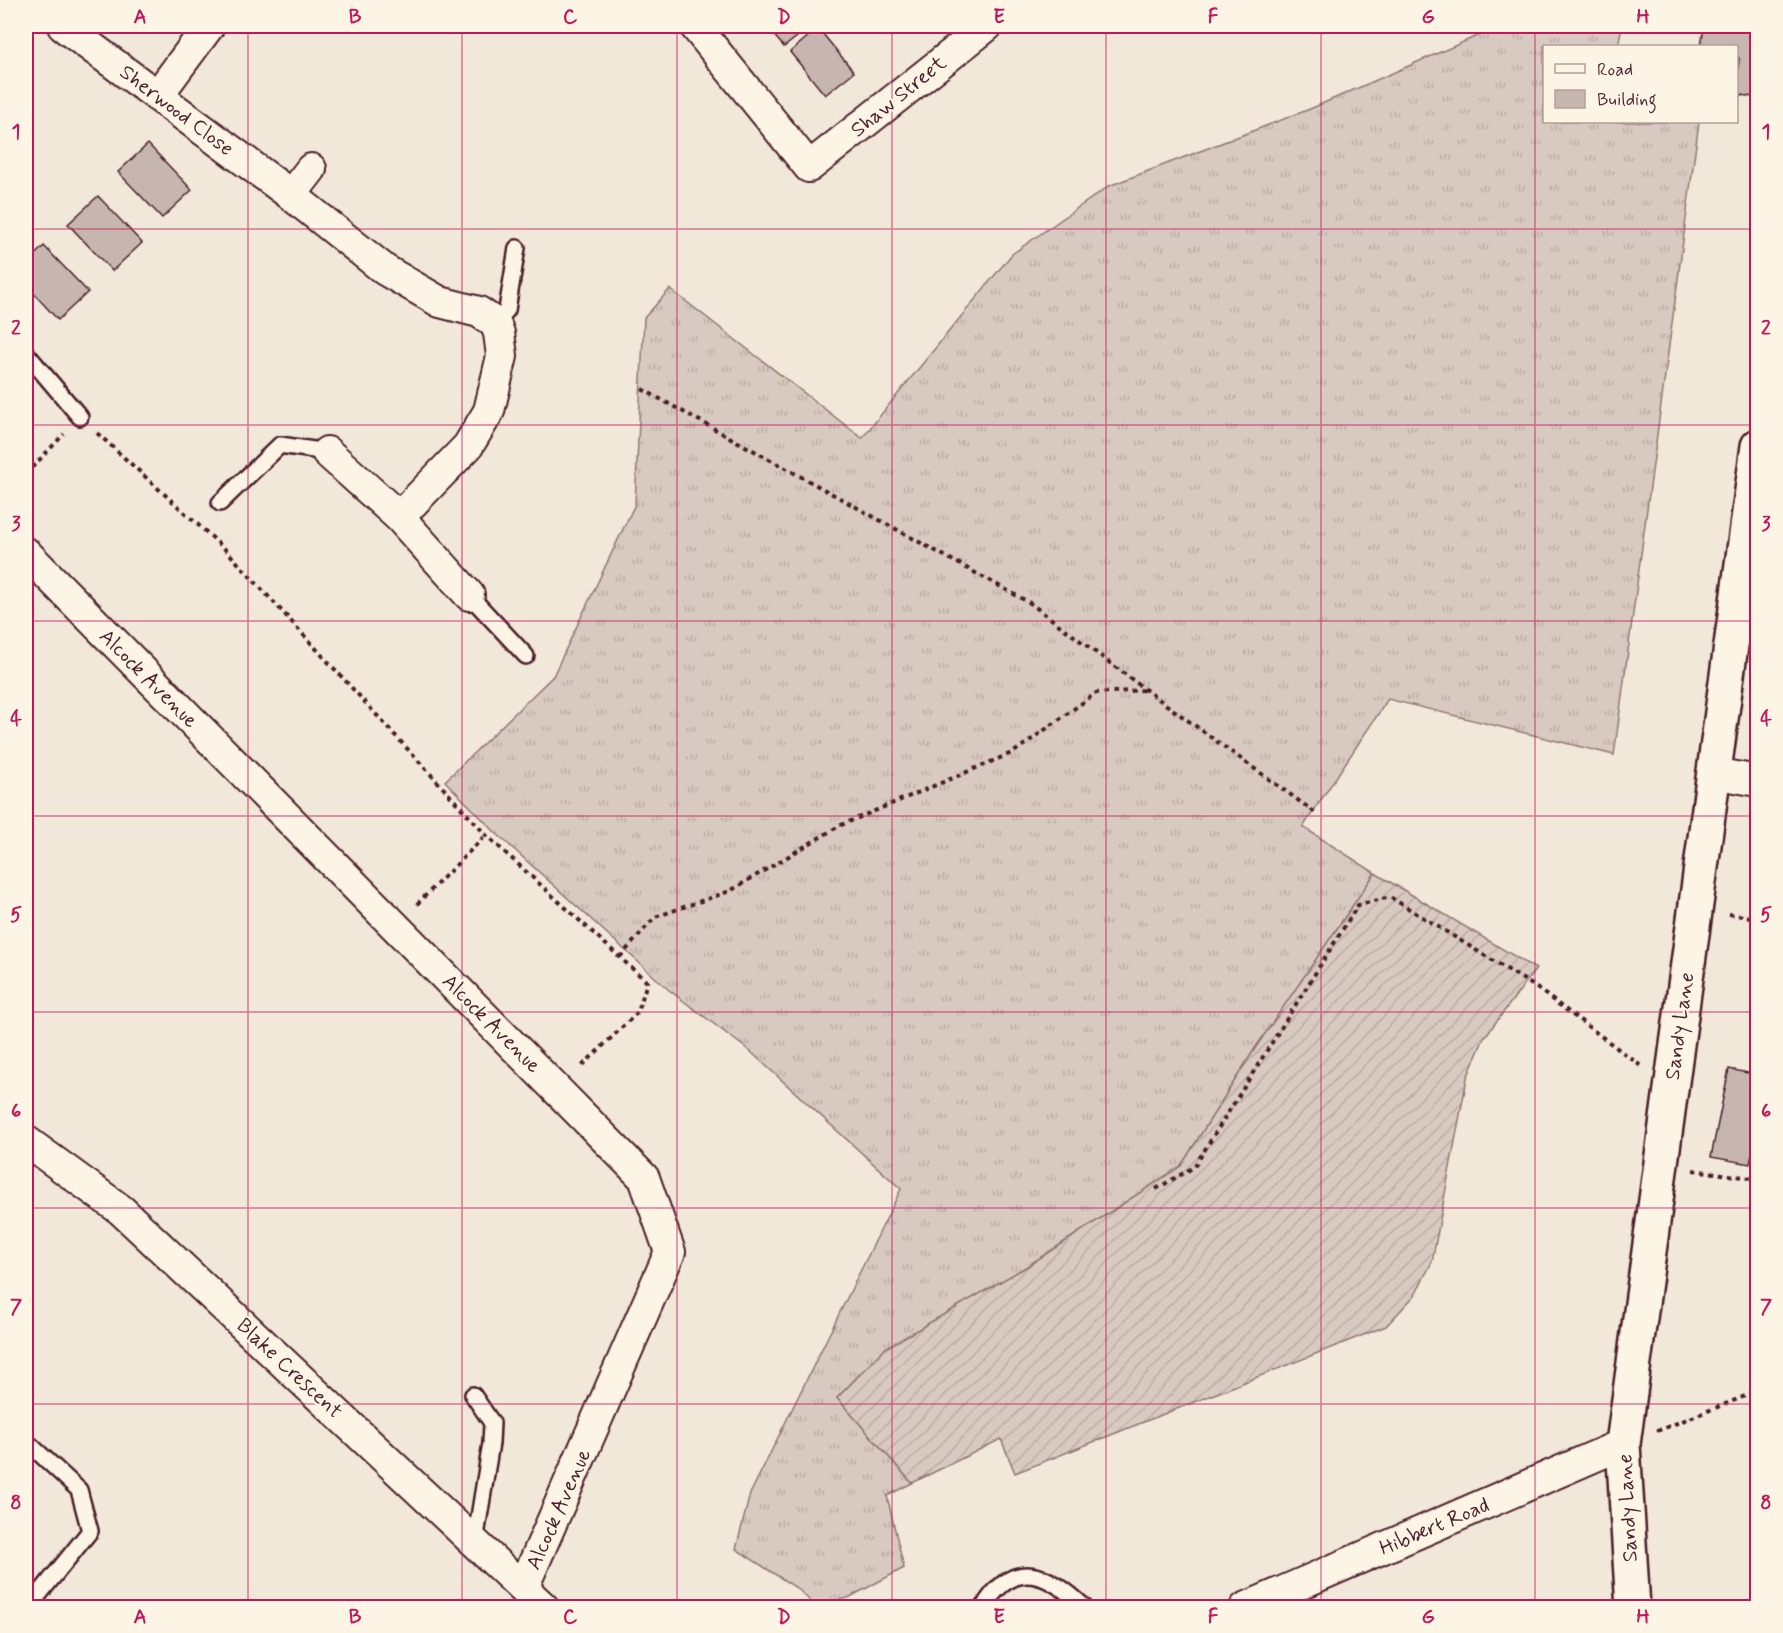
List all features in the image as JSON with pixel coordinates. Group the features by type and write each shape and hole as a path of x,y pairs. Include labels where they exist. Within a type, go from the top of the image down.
{"street":[{"name":"Sherwood Close","path":"63,26 291,195 385,270 440,302 479,312 495,323"},
{"path":"157,96 209,26"},
{"name":"Shaw Street","path":"695,26 809,167 987,26"},
{"path":"291,195 311,169"},
{"path":"399,517 468,446 489,411 502,356 499,333 495,323"},
{"name":"Sandy Lane","path":"1633,1608 1623,1444 1758,446"},
{"path":"327,452 399,517 469,595"},
{"name":"Alcock Avenue","path":"26,553 644,1178 670,1252 534,1598"},
{"path":"1713,773 1758,781"},
{"name":"Blake Crescent","path":"26,1142 121,1210 534,1598"},
{"name":"Hibbert Road","path":"1245,1608 1623,1444"}],"lane":[{"path":"495,323 507,310 517,248"},
{"path":"26,353 80,417"},
{"path":"220,503 280,445 327,452"},
{"path":"469,595 526,657"},
{"path":"472,1395 492,1423 485,1488 475,1542"},
{"path":"26,1441 79,1490 90,1531 28,1608"},
{"path":"983,1608 998,1587 1026,1575 1042,1575 1059,1585 1085,1608"}],"path":[{"path":"642,389 1030,603 1317,814"},
{"path":"26,474 80,417 227,551 486,835 647,982 638,1012 557,1089"},
{"path":"620,957 655,917 730,891 839,826 1014,753 1096,693 1146,690"},
{"path":"395,926 486,835"},
{"path":"1156,1189 1194,1167 1358,905 1390,897 1534,986 1671,1088"},
{"path":"1660,1165 1758,1179"},
{"path":"1623,1444 1758,1391"}],"green space":[{"path":"1500,26 1622,26 1618,45 1543,45 1543,123 1699,123 1614,755 1388,699 1303,827 1375,873 1254,1050 1181,1166 1026,1267 884,1349 837,1398 912,1483 887,1496 904,1568 848,1598 815,1606 798,1589 736,1549 750,1494 901,1189 751,1052 669,990 496,833 445,781 553,676 635,504 644,318 670,289 862,438 1012,254 1109,186 1310,109"},
{"path":"1375,873 1536,969 1484,1038 1467,1078 1432,1262 1415,1295 1386,1326 1015,1473 1001,1439 912,1483 837,1398 884,1349 1026,1267 1181,1166 1254,1050"}],"building":[{"path":"766,26 811,26 784,47"},
{"path":"1704,26 1758,26 1758,98 1738,94 1738,45 1701,45"},
{"path":"818,28 854,72 825,95 790,52"},
{"path":"148,144 192,190 162,218 118,172"},
{"path":"98,196 142,243 112,271 68,224"},
{"path":"44,246 88,292 58,320 26,285 26,263"},
{"path":"1729,1069 1758,1075 1758,1125 1750,1164 1711,1157"}]}
